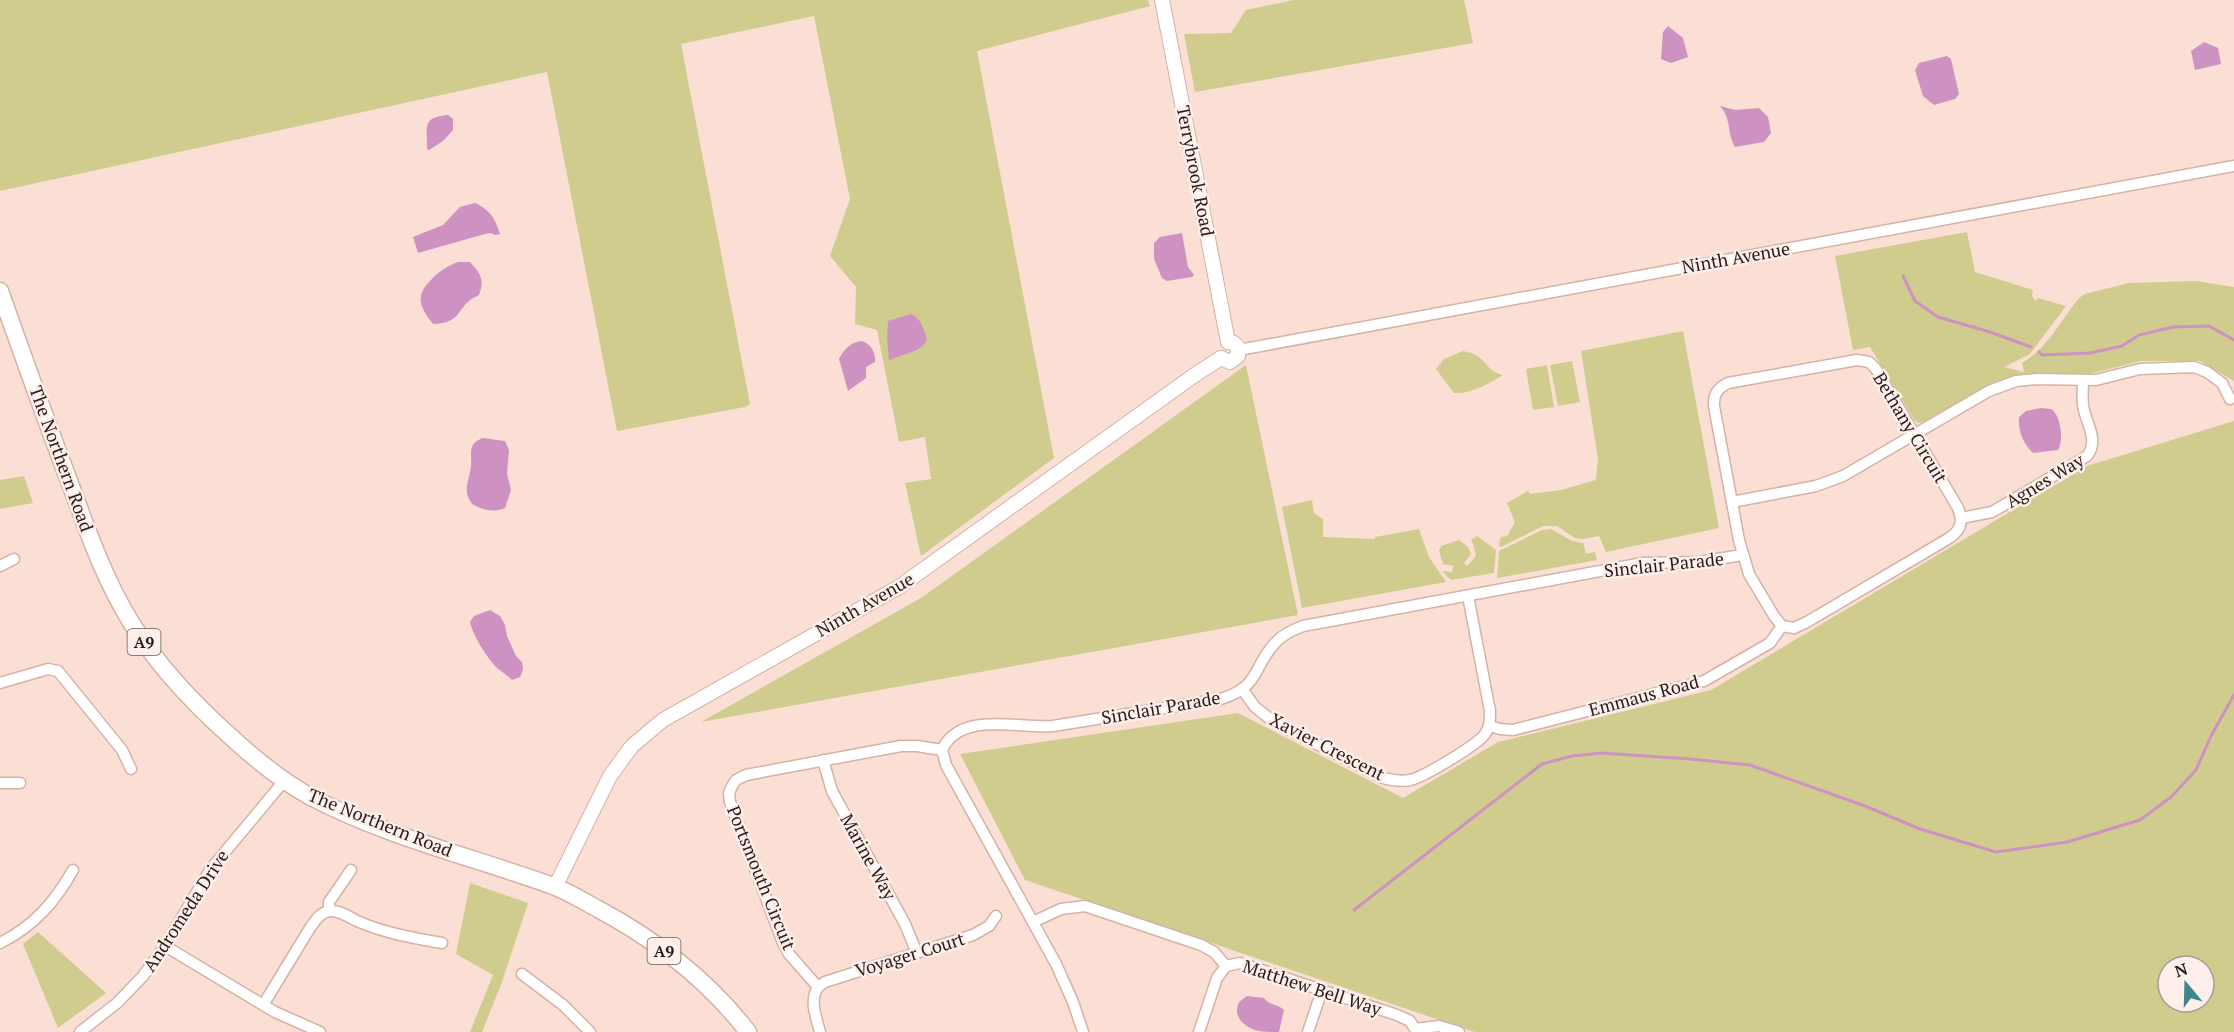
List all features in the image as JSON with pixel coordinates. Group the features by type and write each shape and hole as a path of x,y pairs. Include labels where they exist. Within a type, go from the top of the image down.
{"highway":[{"name":"The Northern Road","path":"0,291 87,528 110,582 131,623 162,665 196,704 240,745 284,781 314,798 386,829 555,887 600,910 647,938 700,979 717,995 748,1032"}],"main road":[{"name":"Terrybrook Road","path":"1162,0 1233,346"},
{"name":"Ninth Avenue","path":"555,887 610,776 632,746 663,720 899,587 1196,374 1221,358 1227,362 1234,361 1238,356 1233,346"}],"street":[{"name":"Ninth Avenue","path":"1233,346 2234,166"},
{"name":"Bethany Circuit","path":"1782,626 1755,584 1742,555 1714,401 1718,390 1728,383 1865,360 1876,369 1958,508 1961,518"},
{"path":"1732,502 1826,483 1853,471 1989,391 2006,384 2036,379 2096,380 2140,369 2193,367 2207,372 2222,383 2230,399"},
{"name":"Agnes Way","path":"1961,518 1992,512 2087,456 2092,449 2093,441 2083,406 2083,380"},
{"path":"1782,626 1799,627 1946,540 1959,529 1961,518"},
{"name":"Sinclair Parade","path":"942,750 949,739 956,734 982,724 1053,726 1221,699 1242,689 1258,672 1276,642 1292,631 1316,624 1643,563 1699,562 1742,555"},
{"path":"0,566 14,559"},
{"path":"1468,596 1490,711 1489,726"},
{"name":"Emmaus Road","path":"1489,726 1513,730 1704,681 1770,643 1782,626"},
{"path":"0,683 48,669 58,671 122,750 131,769"},
{"name":"Xavier Crescent","path":"1242,689 1254,707 1274,722 1383,778 1392,780 1410,780 1427,773 1477,741 1489,726"},
{"name":"Portsmouth Circuit","path":"818,987 789,954 783,943 730,802 729,794 734,782 746,775 908,746 942,750"},
{"path":"942,750 946,765 1066,985 1083,1032"},
{"name":"Marine Way","path":"823,760 832,791 905,924 917,953"},
{"name":"Andromeda Drive","path":"80,1032 125,996 143,976 165,946 210,870 284,781"},
{"path":"0,783 20,783"},
{"path":"0,943 25,928 43,913 58,896 74,870"},
{"path":"329,911 329,902 351,870"},
{"name":"Matthew Bell Way","path":"1033,922 1060,909 1084,906 1202,945 1214,952 1226,966 1240,963 1397,1015 1410,1021 1416,1031 1439,1026 1459,1032"},
{"path":"263,1005 317,918 329,911 339,912 367,925 395,934 442,943"},
{"name":"Voyager Court","path":"818,987 825,982 973,935 989,926 996,916"},
{"path":"165,946 263,1005 320,1032"},
{"path":"1199,1032 1217,978 1226,966"},
{"path":"522,974 563,1005 590,1032"},
{"path":"818,987 813,1004 820,1032"},
{"path":"1308,1032 1322,990"}],"shaded area":[{"path":"0,0 1148,0 1150,6 977,51 1054,458 921,556 905,483 931,479 925,437 899,442 877,330 855,324 856,287 830,256 850,199 814,16 681,44 750,404 745,407 617,431 547,72 0,191"},
{"path":"1293,0 1464,0 1473,43 1195,92 1184,34 1231,33 1246,10"},
{"path":"1668,26 1683,38 1688,57 1671,63 1661,59 1663,32"},
{"path":"2204,42 2218,48 2221,64 2195,70 2191,51"},
{"path":"1947,56 1951,59 1959,94 1955,99 1934,105 1923,96 1915,70 1919,63"},
{"path":"1720,106 1735,110 1759,108 1768,117 1771,133 1764,142 1735,147 1726,116"},
{"path":"448,115 453,119 453,130 443,141 427,149 429,121"},
{"path":"475,203 491,215 500,234 485,234 418,253 413,237 443,225 460,207"},
{"path":"1967,232 1975,272 2033,290 2032,295 2035,301 2038,298 2066,306 2030,354 2004,367 2024,372 2022,363 2039,350 2079,298 2085,294 2129,283 2196,281 2234,287 2234,381 2200,361 2141,361 2089,374 2033,373 1992,383 1925,421 1919,423 1915,421 1870,347 1853,350 1835,256"},
{"path":"1182,233 1188,267 1194,275 1167,281 1162,278 1154,259 1154,243 1160,237"},
{"path":"458,262 470,262 479,274 482,285 479,295 471,299 450,321 433,324 423,308 422,292 436,275 446,267"},
{"path":"911,314 920,321 927,339 920,348 889,361 888,321"},
{"path":"1683,331 1719,528 1606,552 1599,536 1575,538 1557,526 1543,526 1499,546 1500,538 1508,535 1515,522 1507,503 1528,491 1530,494 1561,490 1596,480 1598,459 1581,351"},
{"path":"862,341 872,349 875,362 866,367 866,378 848,391 839,359 848,347"},
{"path":"1463,351 1477,356 1493,371 1503,375 1473,390 1454,393 1436,369 1444,359"},
{"path":"1572,361 1580,402 1558,406 1550,365"},
{"path":"1246,365 1298,615 701,722 921,598"},
{"path":"1547,365 1554,407 1533,410 1526,369"},
{"path":"2051,409 2057,416 2061,441 2058,450 2033,453 2022,437 2019,417 2026,411"},
{"path":"2234,421 2234,1032 1475,1032 1025,880 960,754 1238,713 1403,798 1498,742 1711,690 2087,466"},
{"path":"483,438 505,441 509,450 507,474 511,490 505,508 500,510 488,510 476,506 472,504 467,494 471,449 478,440"},
{"path":"24,476 33,503 0,509 0,480"},
{"path":"1312,500 1314,513 1323,519 1323,537 1375,539 1375,537 1419,529 1429,557 1446,582 1302,608 1282,507"},
{"path":"1551,529 1572,541 1583,543 1586,554 1595,552 1597,560 1497,578 1499,551 1542,530"},
{"path":"1477,536 1496,550 1494,573 1451,580 1442,571 1452,572 1453,566 1443,564 1439,551 1441,546 1459,540 1468,547 1471,554 1464,563 1467,566 1476,556 1471,540"},
{"path":"490,610 500,616 516,656 522,662 523,670 520,677 512,680 497,667 487,656 474,634 470,622 474,616"},
{"path":"470,883 528,903 502,982 482,1032 470,1032 493,975 456,954"},
{"path":"38,932 106,993 58,1028 23,944"},
{"path":"1247,996 1264,998 1284,1010 1279,1032 1257,1031 1241,1021 1237,1014 1237,1007 1239,1002"}],"waterway":[{"path":"1903,276 1915,301 1938,317 2031,347"},
{"path":"2039,352 2042,355 2090,353 2122,346 2139,335 2173,327 2209,326 2234,340"},
{"path":"1354,910 1542,764 1572,756 1601,753 1750,765 1865,806 1920,829 1996,852 2067,842 2140,820 2171,797 2196,770 2211,736 2234,695"}]}
